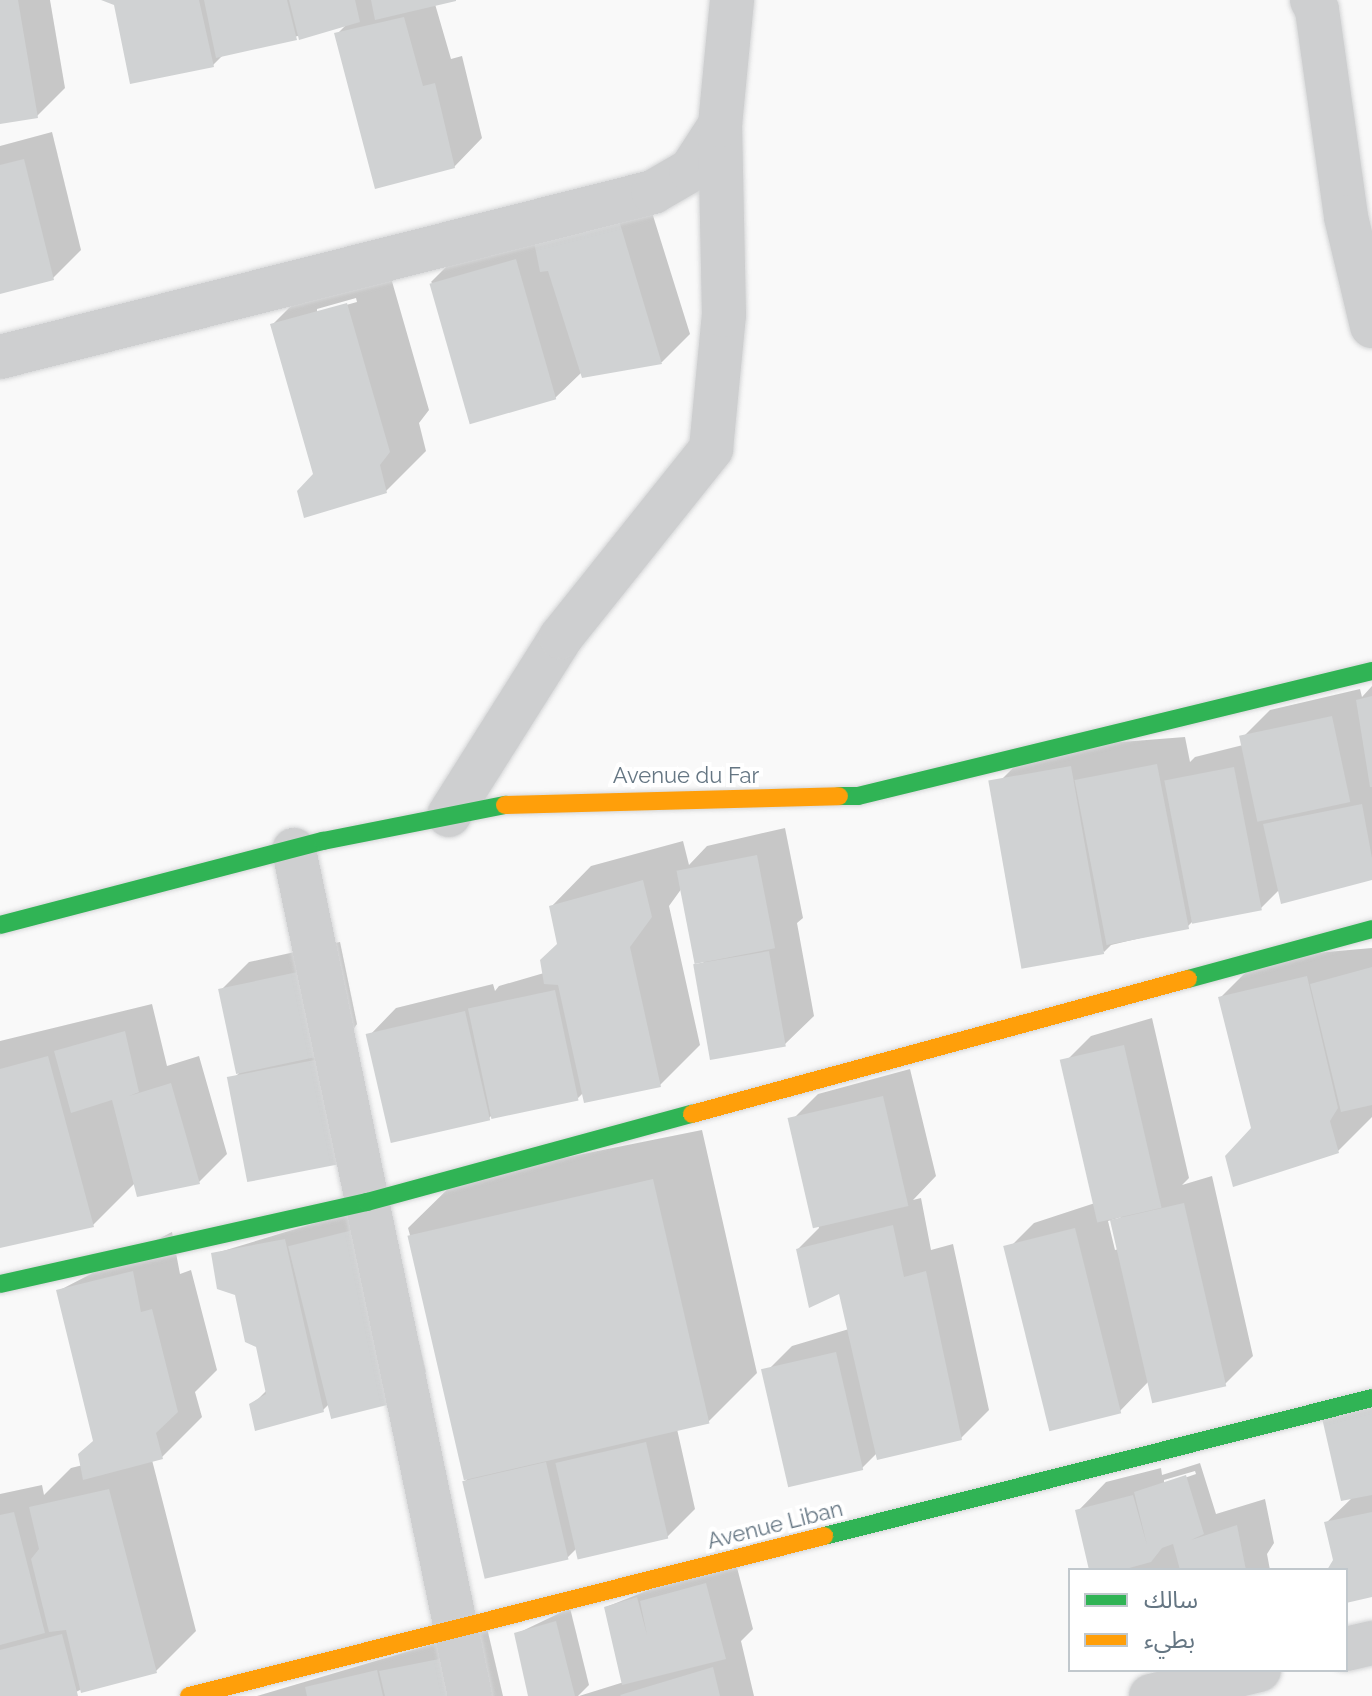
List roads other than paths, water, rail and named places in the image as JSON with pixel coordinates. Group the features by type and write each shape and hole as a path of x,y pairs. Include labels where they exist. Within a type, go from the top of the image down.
{"street":[{"path":"449,815 561,637 711,449 724,315 720,125 732,0"},
{"path":"1312,0 1317,10 1346,217 1372,326"},
{"path":"0,357 653,192 691,170 720,125"},
{"name":"Avenue du Far","path":"0,925 294,850 517,803 858,796 1372,671"},
{"path":"294,850 470,1696"},
{"path":"0,1284 367,1202 1372,929"},
{"name":"Avenue Liban","path":"189,1696 1372,1398"},
{"path":"1348,1649 1372,1643"},
{"path":"1151,1696 1251,1672"}]}
